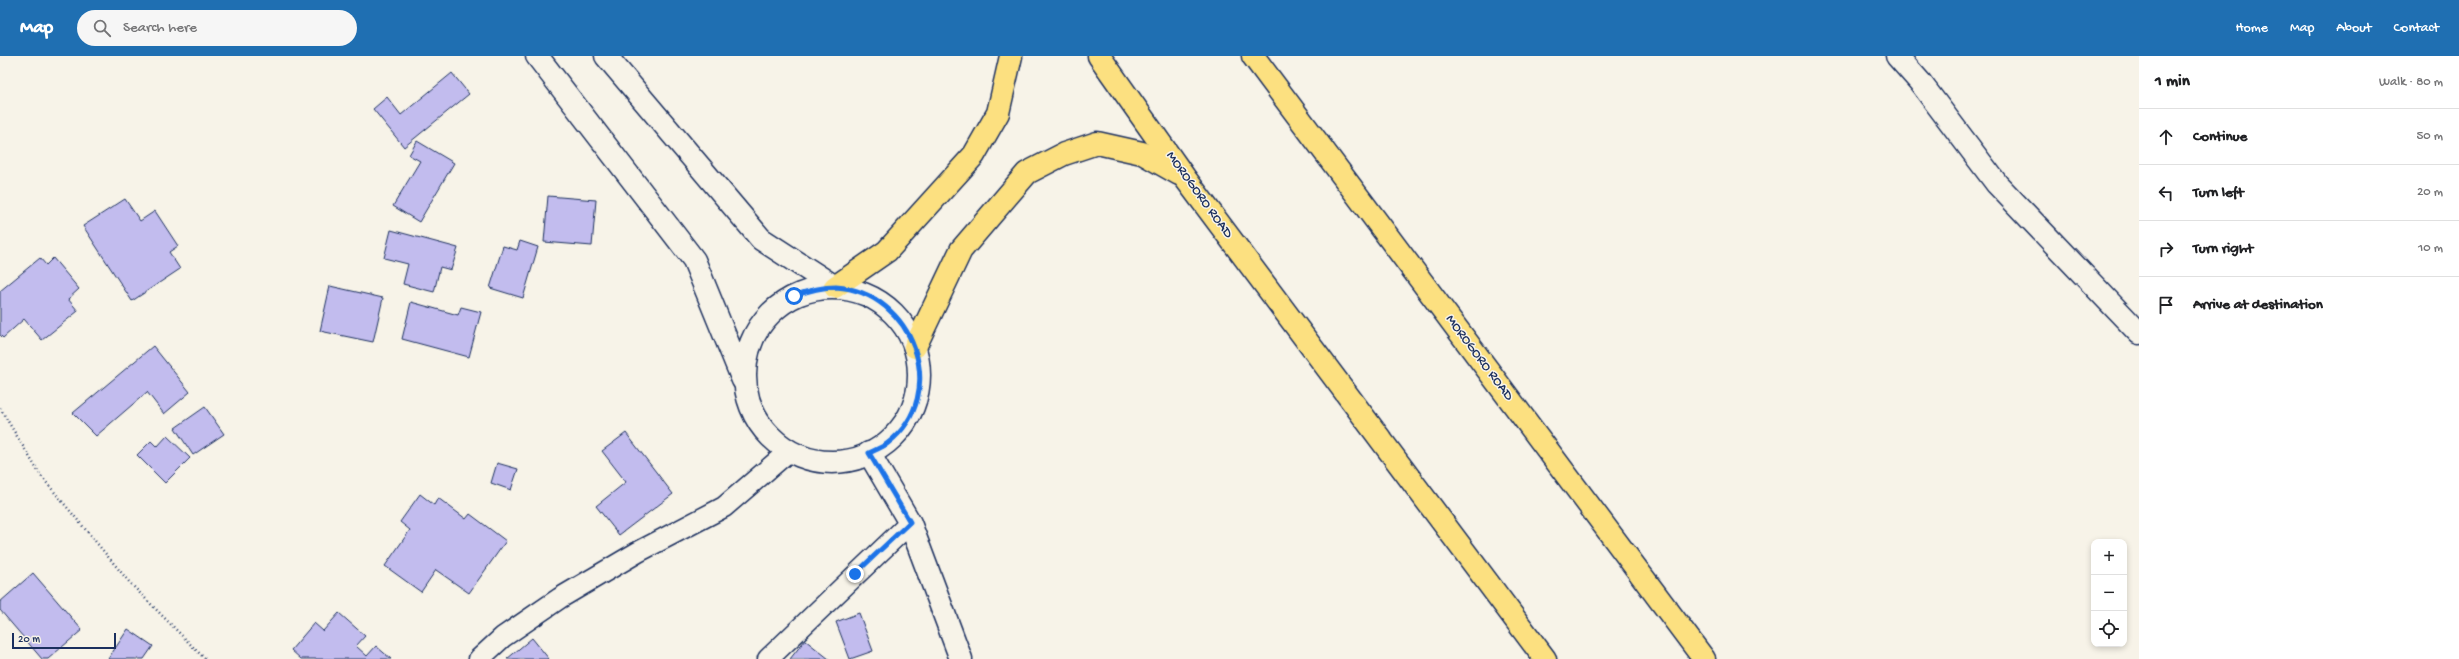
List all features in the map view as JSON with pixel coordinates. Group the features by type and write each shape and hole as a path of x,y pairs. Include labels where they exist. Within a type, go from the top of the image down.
{"highway":[{"path":"835,287 887,250 974,155 998,113 1011,56"},
{"name":"MOROGORO ROAD","path":"1099,56 1185,178 1545,659"},
{"name":"MOROGORO ROAD","path":"1253,56 1704,659"},
{"path":"915,347 961,250 1027,173 1064,154 1097,143 1142,153 1185,178"}],"street":[{"path":"537,56 694,260 744,383 748,404 758,422 771,439 788,452 808,460 828,464 850,462 888,444 902,428 913,410 919,382 919,368 915,347 906,328 886,308 875,299 856,291 835,287 814,289 794,296 776,307 761,322 751,341 745,361 744,383"},
{"path":"606,56 761,239 835,287"},
{"path":"1897,56 1920,82 1997,184 2139,334"},
{"path":"869,453 910,522 961,659"}],"lane":[{"path":"479,659 503,637 560,598 638,552 724,507 788,452"},
{"path":"768,659 910,522"}],"path":[{"path":"0,408 41,476 130,583 205,659"}],"building":[{"path":"452,73 469,94 404,147 373,109 387,97 401,115"},
{"path":"417,141 454,163 419,222 393,206 420,161 409,155"},
{"path":"548,196 596,200 592,246 544,242"},
{"path":"125,199 140,221 155,211 178,246 169,252 180,269 132,301 83,226"},
{"path":"391,230 458,248 451,270 440,267 434,292 403,284 408,264 384,258"},
{"path":"520,241 538,247 523,298 490,288 503,246 517,250"},
{"path":"40,258 46,265 53,258 79,289 68,299 78,311 42,340 24,319 3,338 0,335 0,291"},
{"path":"330,286 383,298 373,342 320,331"},
{"path":"411,302 458,315 461,307 481,312 469,357 402,339"},
{"path":"153,346 190,392 164,414 147,392 96,436 73,413"},
{"path":"205,407 224,434 193,455 175,428"},
{"path":"626,433 673,494 619,535 596,506 626,482 602,451"},
{"path":"167,436 190,458 165,483 137,455 151,441 157,447"},
{"path":"497,463 518,469 511,490 491,483"},
{"path":"420,494 434,505 438,498 466,519 470,514 506,541 469,593 436,570 421,592 385,566 410,530 400,522"},
{"path":"33,573 82,630 48,659 42,659 0,610 0,602"},
{"path":"339,613 365,636 356,646 367,656 376,646 391,659 301,659 291,650 314,623 323,631"},
{"path":"859,613 873,651 850,659 836,622"},
{"path":"128,629 153,646 144,659 108,659"},
{"path":"532,638 549,659 507,659"},
{"path":"805,640 829,659 790,659"}],"route":[{"path":"794,296 814,289 835,287 856,291 875,299 892,312 906,328 915,347 919,368 918,390 913,410 902,428 888,444 869,453 910,522 855,574"}]}
